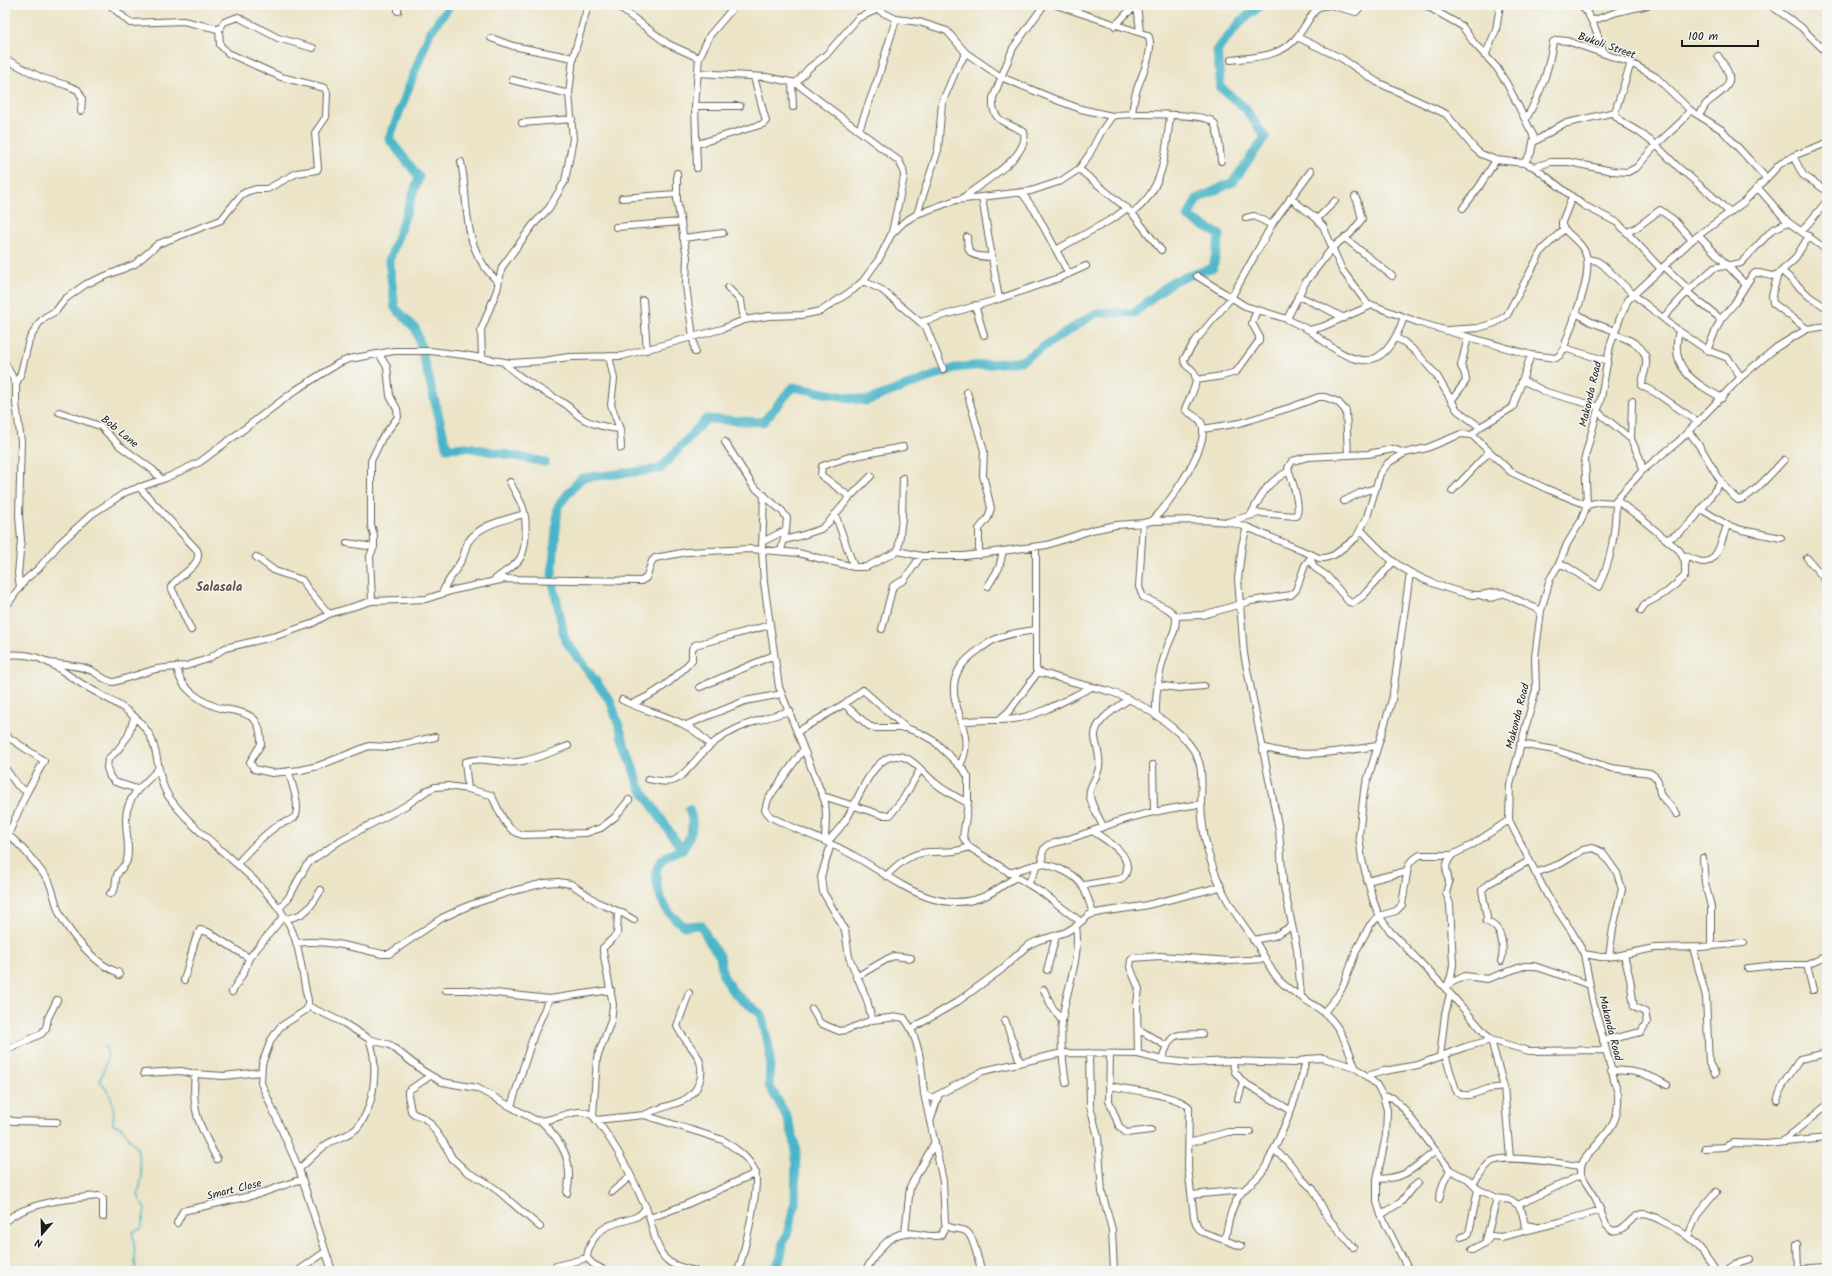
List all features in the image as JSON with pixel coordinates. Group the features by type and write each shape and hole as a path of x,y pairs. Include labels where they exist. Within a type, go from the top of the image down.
{"street":[{"path":"110,5 130,23 183,21 219,30"},
{"path":"482,358 481,330 497,290 497,281 502,267 533,225 549,208 561,191 565,181 573,139 569,94 573,58 588,5"},
{"path":"616,5 668,44 699,58"},
{"path":"697,168 695,106 699,58 710,35 733,8 738,5"},
{"path":"868,5 896,19 919,22 942,29 954,38 966,53 1001,77 1081,109 1112,116 1132,114 1202,117 1213,122 1216,127 1221,161"},
{"path":"962,199 1010,164 1023,142 1024,132 1009,126 996,116 992,106 994,92 1013,48 1044,5"},
{"path":"1056,5 1115,26 1140,32 1149,37 1149,49 1144,75 1135,97 1132,114"},
{"path":"1231,60 1269,55 1282,50 1297,37 1318,7 1330,5 1356,12 1362,5"},
{"path":"1425,5 1462,26 1485,56 1501,73 1534,137 1531,153 1524,163"},
{"path":"1485,56 1496,30 1500,5"},
{"path":"1581,5 1592,21 1604,53"},
{"path":"1592,21 1617,12 1648,5"},
{"path":"1770,5 1801,27 1827,53"},
{"path":"1115,26 1127,12 1137,6 1140,32"},
{"path":"793,107 794,83 809,68 826,55 858,18 876,10"},
{"path":"20,587 18,574 21,540 19,516 22,442 16,403 16,384 21,373 29,340 39,322 45,317 56,312 65,299 86,284 135,264 158,244 221,220 241,195 246,192 267,188 297,173 317,170 316,133 326,117 326,89 281,77 228,53 220,45 219,30 224,22 238,17 278,38 313,48"},
{"path":"859,130 878,78 896,19"},
{"path":"1297,37 1341,58 1377,82 1446,114 1474,148 1481,154 1496,160 1524,163 1534,167 1593,212 1612,219 1627,232 1662,268 1721,319"},
{"path":"491,38 513,46 573,58"},
{"name":"Bukoli Street","path":"1526,119 1540,93 1548,73 1553,42 1557,40 1568,41 1631,63 1656,78 1690,110 1722,130 1766,178"},
{"path":"917,214 938,150 942,103 956,70 966,53"},
{"path":"1700,115 1707,104 1723,90 1729,81 1729,75 1718,56"},
{"path":"5,59 42,78 78,90 82,98 81,111"},
{"path":"1631,63 1615,112 1616,116 1622,122 1639,132 1656,145 1678,167 1705,189 1730,213"},
{"path":"5,608 20,587 39,568 59,544 83,521 120,494 162,479 200,462 220,449 254,421 329,368 349,359 394,352 430,352 519,363 569,357 622,356 722,329 744,320 769,316 802,315 821,311 864,281 879,259 891,235 904,177 903,169 899,161 794,83 766,77 698,72"},
{"path":"696,144 763,124 766,121 754,76"},
{"path":"512,80 569,94"},
{"path":"695,106 740,106"},
{"path":"1534,167 1551,162 1569,162 1612,171 1628,172 1637,167 1656,145 1674,130 1690,110"},
{"path":"1534,142 1563,124 1615,112"},
{"path":"891,235 897,228 917,214 962,199 1022,193 1052,185 1079,169 1112,116"},
{"path":"1132,213 1143,205 1153,193 1158,183 1165,153 1170,116"},
{"path":"522,123 572,119"},
{"name":"Makonda Road","path":"1581,1166 1588,1155 1609,1131 1616,1118 1619,1109 1618,1094 1605,1050 1584,954 1535,873 1509,820 1510,785 1536,689 1535,658 1541,611 1550,578 1559,564 1567,544 1581,520 1587,505 1585,457 1599,410 1614,333 1624,307 1634,295 1692,240 1730,213 1758,188 1780,164 1793,156 1827,143"},
{"path":"1793,156 1803,175 1827,191"},
{"path":"1463,208 1496,160"},
{"path":"461,162 469,233 482,262 497,281"},
{"path":"1079,169 1127,208 1161,250"},
{"path":"49,663 78,667 92,671 112,682 156,669 186,666 208,659 225,648 276,636 311,624 329,614 372,601 426,599 505,579 641,581 646,578 652,562 663,556 686,552 762,550 816,556 854,567 866,567 898,552 921,556 964,556 1036,547 1068,539 1092,530 1116,525 1143,524 1152,520 1162,511 1192,464 1202,441 1203,429 1201,420 1185,408 1196,380 1195,373 1184,364 1184,359 1196,340 1231,298 1272,225 1290,198 1311,171"},
{"path":"677,173 676,194 687,257 686,286 695,352"},
{"path":"1758,188 1788,222 1802,230 1827,250"},
{"path":"1022,193 1069,274"},
{"path":"622,198 676,194"},
{"path":"1287,320 1305,283 1333,247 1356,228 1362,219 1355,197"},
{"path":"1309,330 1316,330 1372,305 1446,331 1531,355 1556,358 1560,355 1564,348 1576,313 1585,284 1588,259 1585,251 1579,243 1564,229 1562,222 1572,197"},
{"path":"982,198 999,299"},
{"path":"1290,198 1323,226 1342,270 1369,306"},
{"path":"1802,230 1827,200"},
{"path":"1317,220 1335,201"},
{"path":"1056,250 1114,218 1127,208"},
{"path":"1627,232 1636,228 1660,210 1674,220 1692,240"},
{"path":"1246,218 1254,216 1272,225"},
{"path":"616,227 681,222"},
{"path":"1663,318 1688,291 1714,268 1741,263 1772,230 1788,222"},
{"path":"1446,331 1456,328 1474,329 1495,323 1508,315 1542,250 1564,229"},
{"path":"683,238 723,233"},
{"path":"1699,236 1746,285"},
{"path":"1707,350 1721,319 1734,304 1755,273 1772,276 1780,273 1794,260 1809,236"},
{"path":"967,237 968,248 971,254 992,257"},
{"path":"1345,238 1392,276"},
{"path":"1588,259 1598,261 1634,295 1679,331 1707,350 1728,358 1742,377"},
{"path":"921,322 974,305 999,299 1069,274 1086,266"},
{"path":"1780,273 1810,297 1827,308"},
{"path":"1780,273 1772,294 1773,303 1807,329"},
{"path":"1197,276 1231,298 1257,310 1287,320 1309,330 1340,354 1359,360 1370,361 1382,355 1396,338 1404,317"},
{"path":"864,281 882,290 921,322 926,328 943,369"},
{"path":"728,288 741,301 744,320"},
{"path":"1298,296 1344,318"},
{"path":"644,300 647,350"},
{"path":"974,305 984,335"},
{"path":"1196,380 1232,374 1239,368 1259,341 1259,336 1252,323 1257,310"},
{"path":"1576,313 1638,345 1647,362 1642,386 1656,393 1698,422"},
{"path":"1559,564 1568,567 1598,587 1612,551 1616,501 1642,472 1664,455 1742,377 1776,347 1807,329 1827,326"},
{"path":"1679,331 1677,358 1680,366 1696,382 1722,398"},
{"path":"1451,401 1466,381 1465,374 1461,366 1468,337"},
{"path":"1396,338 1404,342 1430,368 1451,401 1464,417 1480,427"},
{"path":"1564,348 1608,361"},
{"path":"372,601 370,556 374,547 374,535 371,525 371,461 382,438 398,417 397,408 390,396 387,367 379,354"},
{"path":"1472,435 1480,427 1512,406 1531,355"},
{"path":"609,356 614,379 611,405 620,429 621,448"},
{"path":"502,361 522,378 570,407 584,419 610,428 620,429"},
{"path":"5,363 16,384"},
{"path":"1522,380 1546,392 1599,410 1632,439"},
{"path":"967,392 984,452 983,475 990,508 988,518 979,529 979,554"},
{"path":"1203,429 1240,423 1319,397 1325,397 1338,402 1346,411 1348,455"},
{"path":"1632,401 1632,439 1641,461 1642,472"},
{"name":"Bob Lane","path":"59,412 100,426 120,446 153,470 162,479"},
{"path":"1688,431 1700,444 1721,482 1735,497 1741,500 1752,492 1784,460"},
{"path":"1152,520 1201,520 1228,522 1247,527 1311,557 1326,558 1334,555 1351,543 1361,530 1367,517 1375,488 1384,467 1393,459 1405,453 1426,448 1461,434 1472,435 1511,472 1559,495 1587,505 1616,501 1667,539 1683,555 1700,561 1706,562 1711,560 1716,554 1727,525"},
{"path":"725,442 753,486 782,511 787,518 781,552"},
{"path":"850,497 821,475 822,466 850,457 903,447"},
{"path":"1228,522 1251,514 1296,516 1298,514 1297,502 1288,464 1301,458 1368,454 1394,449 1405,453"},
{"path":"1452,491 1489,452"},
{"path":"1251,514 1262,492 1277,478 1289,471"},
{"path":"784,540 820,529 871,476"},
{"path":"898,552 902,518 902,478"},
{"path":"493,581 514,565 523,553 526,529 523,507 510,482"},
{"path":"1667,539 1678,534 1702,509 1721,482"},
{"path":"139,487 199,554 198,560 171,587 191,630"},
{"path":"1344,501 1375,488"},
{"path":"764,495 762,542 764,583 774,655 782,694 790,711 803,750 823,796 828,842 821,877 823,892 845,930 849,957 856,977 867,1000 872,1020"},
{"path":"1702,509 1727,525 1742,530 1781,538"},
{"path":"442,594 448,581 463,558 467,543 479,530 486,526 524,514"},
{"path":"835,514 854,567"},
{"path":"1143,524 1139,587 1141,594 1143,597 1168,609 1176,616 1203,615 1269,597 1291,595 1296,590 1305,565 1311,557"},
{"path":"1247,527 1238,565 1244,654 1279,830 1283,882 1297,949 1301,996"},
{"path":"762,542 786,530"},
{"path":"1361,530 1393,562 1410,573 1439,585 1469,594 1493,598 1503,593 1541,611"},
{"path":"347,543 374,547"},
{"path":"1036,547 1035,668 1038,672 1090,688 1108,691 1129,699 1156,716 1181,736 1191,747 1199,759 1201,769 1201,817 1207,844 1220,886 1231,909 1254,940 1279,980 1324,1012 1337,1027 1346,1041 1355,1067"},
{"path":"988,586 999,568 1003,551"},
{"path":"1641,611 1645,604 1667,592 1685,576 1685,561 1683,555"},
{"path":"882,628 893,586 904,580 921,556"},
{"path":"256,557 275,571 302,580 329,614"},
{"path":"1311,557 1315,568 1327,576 1349,602 1353,604 1363,596 1393,562"},
{"path":"1807,558 1827,582"},
{"path":"1410,573 1392,700 1364,791 1360,815 1359,836 1362,860 1379,916 1390,931 1448,989 1491,1040 1504,1087 1510,1158"},
{"path":"1156,716 1157,685 1167,648 1175,633 1176,616"},
{"path":"631,704 656,693 664,686 692,660 692,649 695,645 770,626"},
{"path":"960,765 964,758 966,748 962,722 955,699 954,679 959,667 968,658 997,638 1035,630"},
{"path":"5,655 16,654 33,656 49,663 118,705 134,718 150,735 158,769 168,796 208,838 237,864 285,917 296,943 308,1006 300,1015 280,1028 271,1040 264,1054 260,1072 264,1089 299,1168 332,1271"},
{"path":"700,687 774,655"},
{"path":"177,667 181,681 198,698 220,708 234,710 249,716 256,721 259,727 261,744 250,762 254,769 272,773 318,766 369,746 390,747 435,737"},
{"path":"1000,720 1013,707 1038,672"},
{"path":"1157,685 1178,688 1204,686"},
{"path":"962,722 981,719 1000,720 1030,716 1055,706 1090,688"},
{"path":"797,732 844,704 863,690 906,728"},
{"path":"686,725 745,701 782,694"},
{"path":"1103,826 1089,796 1090,788 1098,775 1100,758 1095,736 1097,729 1107,716 1129,699"},
{"path":"622,700 686,725 700,735 710,746"},
{"path":"844,704 869,726 875,728 906,728 920,733 934,741 960,765 968,777 968,803 963,837 964,841 969,847 1070,912 1079,924 1075,964 1062,1021 1062,1053 1066,1083"},
{"path":"648,779 661,781 675,780 710,746 737,728 790,711"},
{"path":"134,718 128,736 117,752 108,759 107,768 110,777 115,782 137,789"},
{"path":"5,735 44,761 7,833 35,864 48,882 61,916 77,939 91,954 112,971 118,972 119,975"},
{"path":"1520,744 1555,750 1611,768 1650,773 1656,776 1659,782 1661,796 1677,814"},
{"path":"468,789 465,762 482,759 504,763 518,762 568,746"},
{"path":"1263,747 1287,754 1305,755 1377,746"},
{"path":"803,750 768,798 765,810 767,814 828,842 920,894 940,900 968,900 984,896 1016,877"},
{"path":"828,842 839,830 871,774 884,759 890,757 907,758 944,790 968,803"},
{"path":"1153,765 1154,812"},
{"path":"5,768 17,785 27,792"},
{"path":"110,894 114,890 117,873 127,862 127,810 137,789 150,779 158,769"},
{"path":"823,796 882,815 890,815 894,813 920,770"},
{"path":"237,864 256,842 276,826 292,820 296,815 294,794 289,771"},
{"path":"279,909 289,897 306,866 312,860 341,840 392,814 435,787 448,786 468,789 491,796 508,827 516,834 523,835 586,833 601,828 615,817 629,800"},
{"path":"1028,884 1040,864 1044,848 1048,845 1093,831 1103,826 1154,812 1202,804"},
{"path":"1324,1012 1338,995 1343,986 1363,935 1370,925 1379,916 1396,911 1402,905 1407,871 1411,861 1420,855 1452,855 1472,845 1509,820"},
{"path":"1084,885 1120,879 1125,876 1127,869 1127,864 1118,849 1093,831"},
{"path":"886,876 899,863 909,856 928,852 953,852 969,847"},
{"path":"1535,873 1560,864 1586,849 1599,850 1605,856 1617,873 1622,891 1613,928 1609,957"},
{"path":"1452,855 1446,867 1449,883 1446,893 1450,904 1453,965 1448,989 1442,1056 1456,1090 1461,1094 1473,1095 1488,1089 1504,1087"},
{"path":"1702,858 1705,883 1711,908 1712,945"},
{"path":"1501,961 1503,956 1500,935 1497,929 1486,921 1488,918 1482,890 1488,884 1529,861"},
{"path":"1009,873 1022,871 1040,864 1069,873 1084,885 1093,913"},
{"path":"1368,881 1407,871"},
{"path":"296,943 314,941 327,942 382,954 389,954 442,918 470,905 513,891 545,883 558,882 570,884 599,902 634,920"},
{"path":"911,1029 957,1002 1001,970 1027,946 1056,936 1079,924 1093,913 1143,906 1220,886"},
{"path":"232,992 244,972 249,958 285,917 301,915 311,905 321,890"},
{"path":"618,911 617,934 603,950 611,990 612,1005 611,1021 597,1058 595,1118 631,1176 646,1207 654,1235 664,1257 672,1264 695,1271"},
{"path":"1254,940 1274,936 1292,926"},
{"path":"184,980 195,941 200,930 208,932 249,958"},
{"path":"1047,970 1056,936"},
{"path":"1584,954 1609,957 1654,948 1744,943"},
{"path":"1693,947 1706,996 1709,1063 1715,1074"},
{"path":"1603,1041 1641,1032 1647,1022 1645,1012 1634,1008 1630,979 1624,955"},
{"path":"856,977 894,956 912,958"},
{"path":"1138,1054 1137,1004 1139,989 1130,966 1133,958 1160,956 1230,962 1266,959"},
{"path":"1748,968 1761,966 1807,965 1827,956"},
{"path":"1807,965 1813,990"},
{"path":"1448,989 1465,976 1487,979 1524,966 1534,966 1590,985"},
{"path":"446,990 469,990 550,999 611,990"},
{"path":"1044,990 1062,1021"},
{"path":"308,1006 342,1022 369,1039 390,1045 430,1076 442,1082 476,1088 535,1120 541,1121 572,1113 583,1112 595,1118 644,1115 662,1107 683,1101 695,1089 702,1077 703,1069 698,1056 677,1026 689,993"},
{"path":"511,1106 534,1034 550,999"},
{"path":"5,1051 42,1034 46,1028 48,1018 57,1000"},
{"path":"812,1009 820,1024 840,1031 872,1020 902,1017 911,1029 920,1064 929,1123 935,1142 943,1181 946,1226 940,1235 936,1236 905,1233 896,1236 884,1245 865,1271"},
{"path":"1005,1020 1020,1062"},
{"path":"1138,1029 1166,1046"},
{"path":"1162,1060 1166,1046 1171,1039 1177,1035 1202,1034"},
{"path":"299,1168 328,1144 356,1129 362,1119 374,1079 375,1068 369,1039"},
{"path":"1367,1076 1384,1071 1418,1065 1465,1047 1491,1040 1529,1051 1605,1050"},
{"path":"924,1094 930,1098 938,1097 948,1089 983,1071 1062,1053 1138,1054 1162,1060 1190,1063 1232,1060 1295,1063 1306,1059 1332,1060 1355,1067 1376,1084 1383,1096 1387,1110 1387,1124 1377,1179 1377,1202 1381,1215 1409,1271"},
{"path":"1089,1053 1090,1106 1098,1137 1102,1192 1112,1230 1114,1271"},
{"path":"1777,1100 1784,1083 1800,1058 1827,1053"},
{"path":"1110,1054 1109,1101 1111,1109 1123,1133 1129,1134 1151,1130"},
{"path":"1225,1239 1233,1206 1244,1190 1266,1167 1274,1150 1290,1110 1306,1059"},
{"path":"1232,1060 1235,1072 1243,1082 1290,1110"},
{"path":"144,1073 181,1071 195,1074 241,1075 260,1072"},
{"path":"1611,1071 1635,1071 1656,1078 1667,1085"},
{"path":"195,1074 193,1093 198,1120 217,1159"},
{"path":"430,1076 408,1091 411,1111 429,1122 444,1143 452,1158 467,1172 497,1190 540,1226"},
{"path":"1238,1099 1243,1082"},
{"path":"1109,1086 1169,1098 1187,1105 1190,1111 1188,1168 1194,1217 1197,1226 1202,1232 1241,1246"},
{"path":"1383,1096 1396,1100 1413,1120 1450,1170 1462,1176 1478,1189 1498,1198 1510,1200 1518,1205 1522,1212 1525,1225 1536,1227"},
{"path":"929,1123 938,1097"},
{"path":"1782,1142 1827,1106"},
{"path":"644,1115 723,1140 734,1147 752,1164 756,1173 756,1185 748,1232 738,1271"},
{"path":"5,1119 13,1121 57,1122"},
{"path":"541,1121 558,1139 564,1150 570,1175 567,1193"},
{"path":"1189,1142 1228,1132 1250,1132"},
{"path":"1705,1148 1725,1147 1732,1143 1782,1142 1827,1138"},
{"path":"905,1233 910,1187 935,1142"},
{"path":"1274,1150 1287,1160 1304,1182 1313,1189 1328,1218 1353,1248"},
{"path":"1377,1179 1397,1178 1405,1175 1436,1151"},
{"path":"1472,1184 1491,1162 1498,1158 1581,1166 1581,1175 1595,1197 1606,1225 1611,1230 1620,1230 1640,1214 1646,1214 1670,1224 1688,1236 1702,1250 1716,1271"},
{"path":"1439,1199 1443,1184 1450,1170"},
{"path":"650,1218 685,1205 756,1173"},
{"path":"1518,1205 1581,1175"},
{"path":"612,1192 631,1176"},
{"name":"Smart Close","path":"177,1223 180,1216 187,1210 260,1194 302,1179"},
{"path":"1381,1215 1401,1202 1418,1183"},
{"path":"1461,1236 1467,1235 1469,1232 1478,1189"},
{"path":"1191,1195 1244,1190"},
{"path":"1688,1236 1697,1215 1716,1192"},
{"path":"5,1221 14,1214 37,1206 99,1196 103,1199 103,1217"},
{"path":"1485,1243 1498,1198"},
{"path":"587,1258 588,1250 592,1242 603,1229 612,1224 636,1218 642,1214 646,1207"},
{"path":"1472,1250 1485,1243 1491,1236 1501,1237 1601,1210"},
{"path":"946,1226 962,1229 970,1235 982,1271"},
{"path":"1797,1244 1798,1270 1827,1266"},
{"path":"298,1271 325,1252"},
{"path":"587,1258 593,1264 602,1269"},
{"path":"552,1271 556,1266 587,1258"},
{"path":"1727,1271 1740,1262 1750,1259"}],"waterway":[{"path":"450,5 430,32 389,139 419,177 389,261 395,308 416,329 447,448 467,447 545,462"},
{"path":"552,575 558,506 581,478 660,469 706,419 763,422 793,387 866,401 955,368 1021,361 1096,313 1134,313 1173,281 1213,268 1220,235 1188,217 1197,199 1233,182 1265,137 1245,108 1221,88 1217,50 1242,20 1262,5"},
{"path":"553,582 565,640 611,702 639,786 682,850"},
{"path":"689,809 692,820 692,830 688,840 682,850 671,854 659,863 656,877 657,884 661,899 673,917 684,926 701,925 709,941 720,956 723,975 731,989 741,999 761,1014 769,1047 769,1085 787,1117 794,1139 796,1152 795,1205 783,1243 781,1256 775,1271"},
{"path":"103,1047 106,1048 108,1057 100,1081 108,1091 112,1101 114,1112 113,1125 121,1127 137,1148 142,1177 138,1195 145,1210 141,1229 132,1232 136,1271"}],"district":[{"name":"Salasala","path":"219,586"}]}
